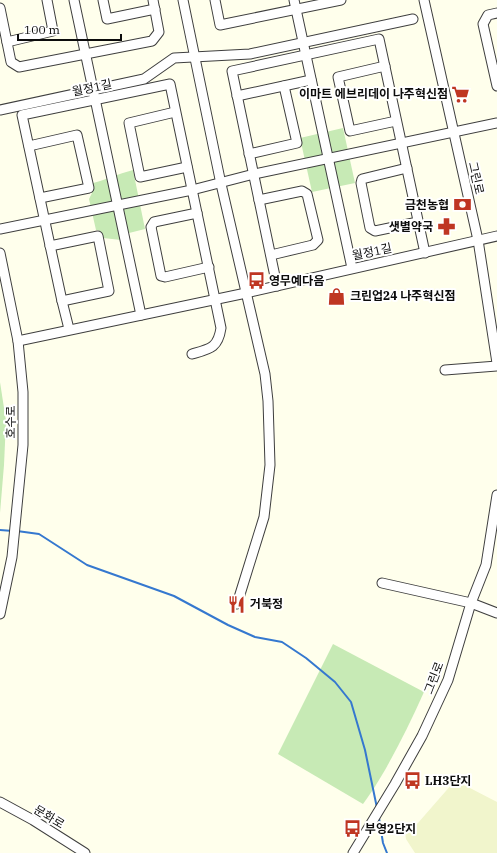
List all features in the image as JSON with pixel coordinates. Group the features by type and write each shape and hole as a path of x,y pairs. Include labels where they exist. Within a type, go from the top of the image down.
{"street":[{"path":"7,42 53,31 47,0"},
{"path":"74,0 141,315"},
{"path":"0,8 11,62 19,68 152,41 159,32 154,5 107,20 103,0"},
{"path":"183,0 221,184 265,374 268,401 270,465 264,517 237,604"},
{"path":"215,0 220,25 295,5 341,0"},
{"name":"그린로","path":"424,0 478,240 497,363"},
{"path":"295,5 352,268"},
{"path":"493,14 484,24 497,86"},
{"path":"0,110 144,79 174,58 250,54 413,20"},
{"path":"277,286 232,71 379,40 424,253"},
{"path":"385,66 338,77 350,131 396,121"},
{"path":"237,96 312,80"},
{"name":"월정1길","path":"69,329 22,115 170,84 216,299"},
{"path":"250,154 297,143 284,86"},
{"path":"176,112 129,123 140,177 187,167"},
{"path":"0,229 221,184 254,174 497,123"},
{"path":"29,146 77,135 89,188 40,198"},
{"name":"월정1길","path":"406,168 362,179 360,183 370,228 375,231 418,222"},
{"path":"259,200 302,191 307,194 318,240 313,245 271,255"},
{"path":"197,213 154,222 151,227 159,269 161,276 165,277 209,267"},
{"path":"50,246 98,236 109,291 62,301"},
{"name":"월정1길","path":"18,341 69,329 246,293 497,236"},
{"name":"호수로","path":"0,253 18,341 23,392 23,445 18,507 12,557 0,614"},
{"path":"192,354 208,350 217,344 219,340 221,328 216,299"},
{"path":"445,370 497,366"},
{"name":"그린로","path":"353,853 389,796 422,736 448,680 471,603 486,565 497,495"},
{"path":"382,583 471,603 497,613"},
{"name":"문화로","path":"0,802 85,853"}],"green space":[{"path":"343,128 355,183 312,192 300,138"},
{"path":"133,170 145,229 121,235 121,240 103,238 101,232 96,230 89,199 92,193 90,184"},
{"path":"0,382 6,421 0,513"},
{"path":"333,644 424,692 390,761 363,804 278,754"},
{"path":"458,783 497,802 497,853 415,853 406,839 405,833 418,823 452,784"}],"waterway":[{"path":"0,530 13,531"},
{"path":"17,531 39,534 87,565 174,596 228,625 255,637 282,642 306,658 335,682 351,702 365,750 377,808"},
{"path":"379,818 383,843 387,853"}],"place":[{"name":"이마트 에브리데이 나주혁신점","path":"461,94"},
{"name":"금천농협","path":"462,205"},
{"name":"샛별약국","path":"446,227"},
{"name":"영무예다음","path":"256,281"},
{"name":"크린업24 나주혁신점","path":"337,296"},
{"name":"거북정","path":"237,604"},
{"name":"LH3단지","path":"412,781"},
{"name":"부영2단지","path":"352,829"}]}
